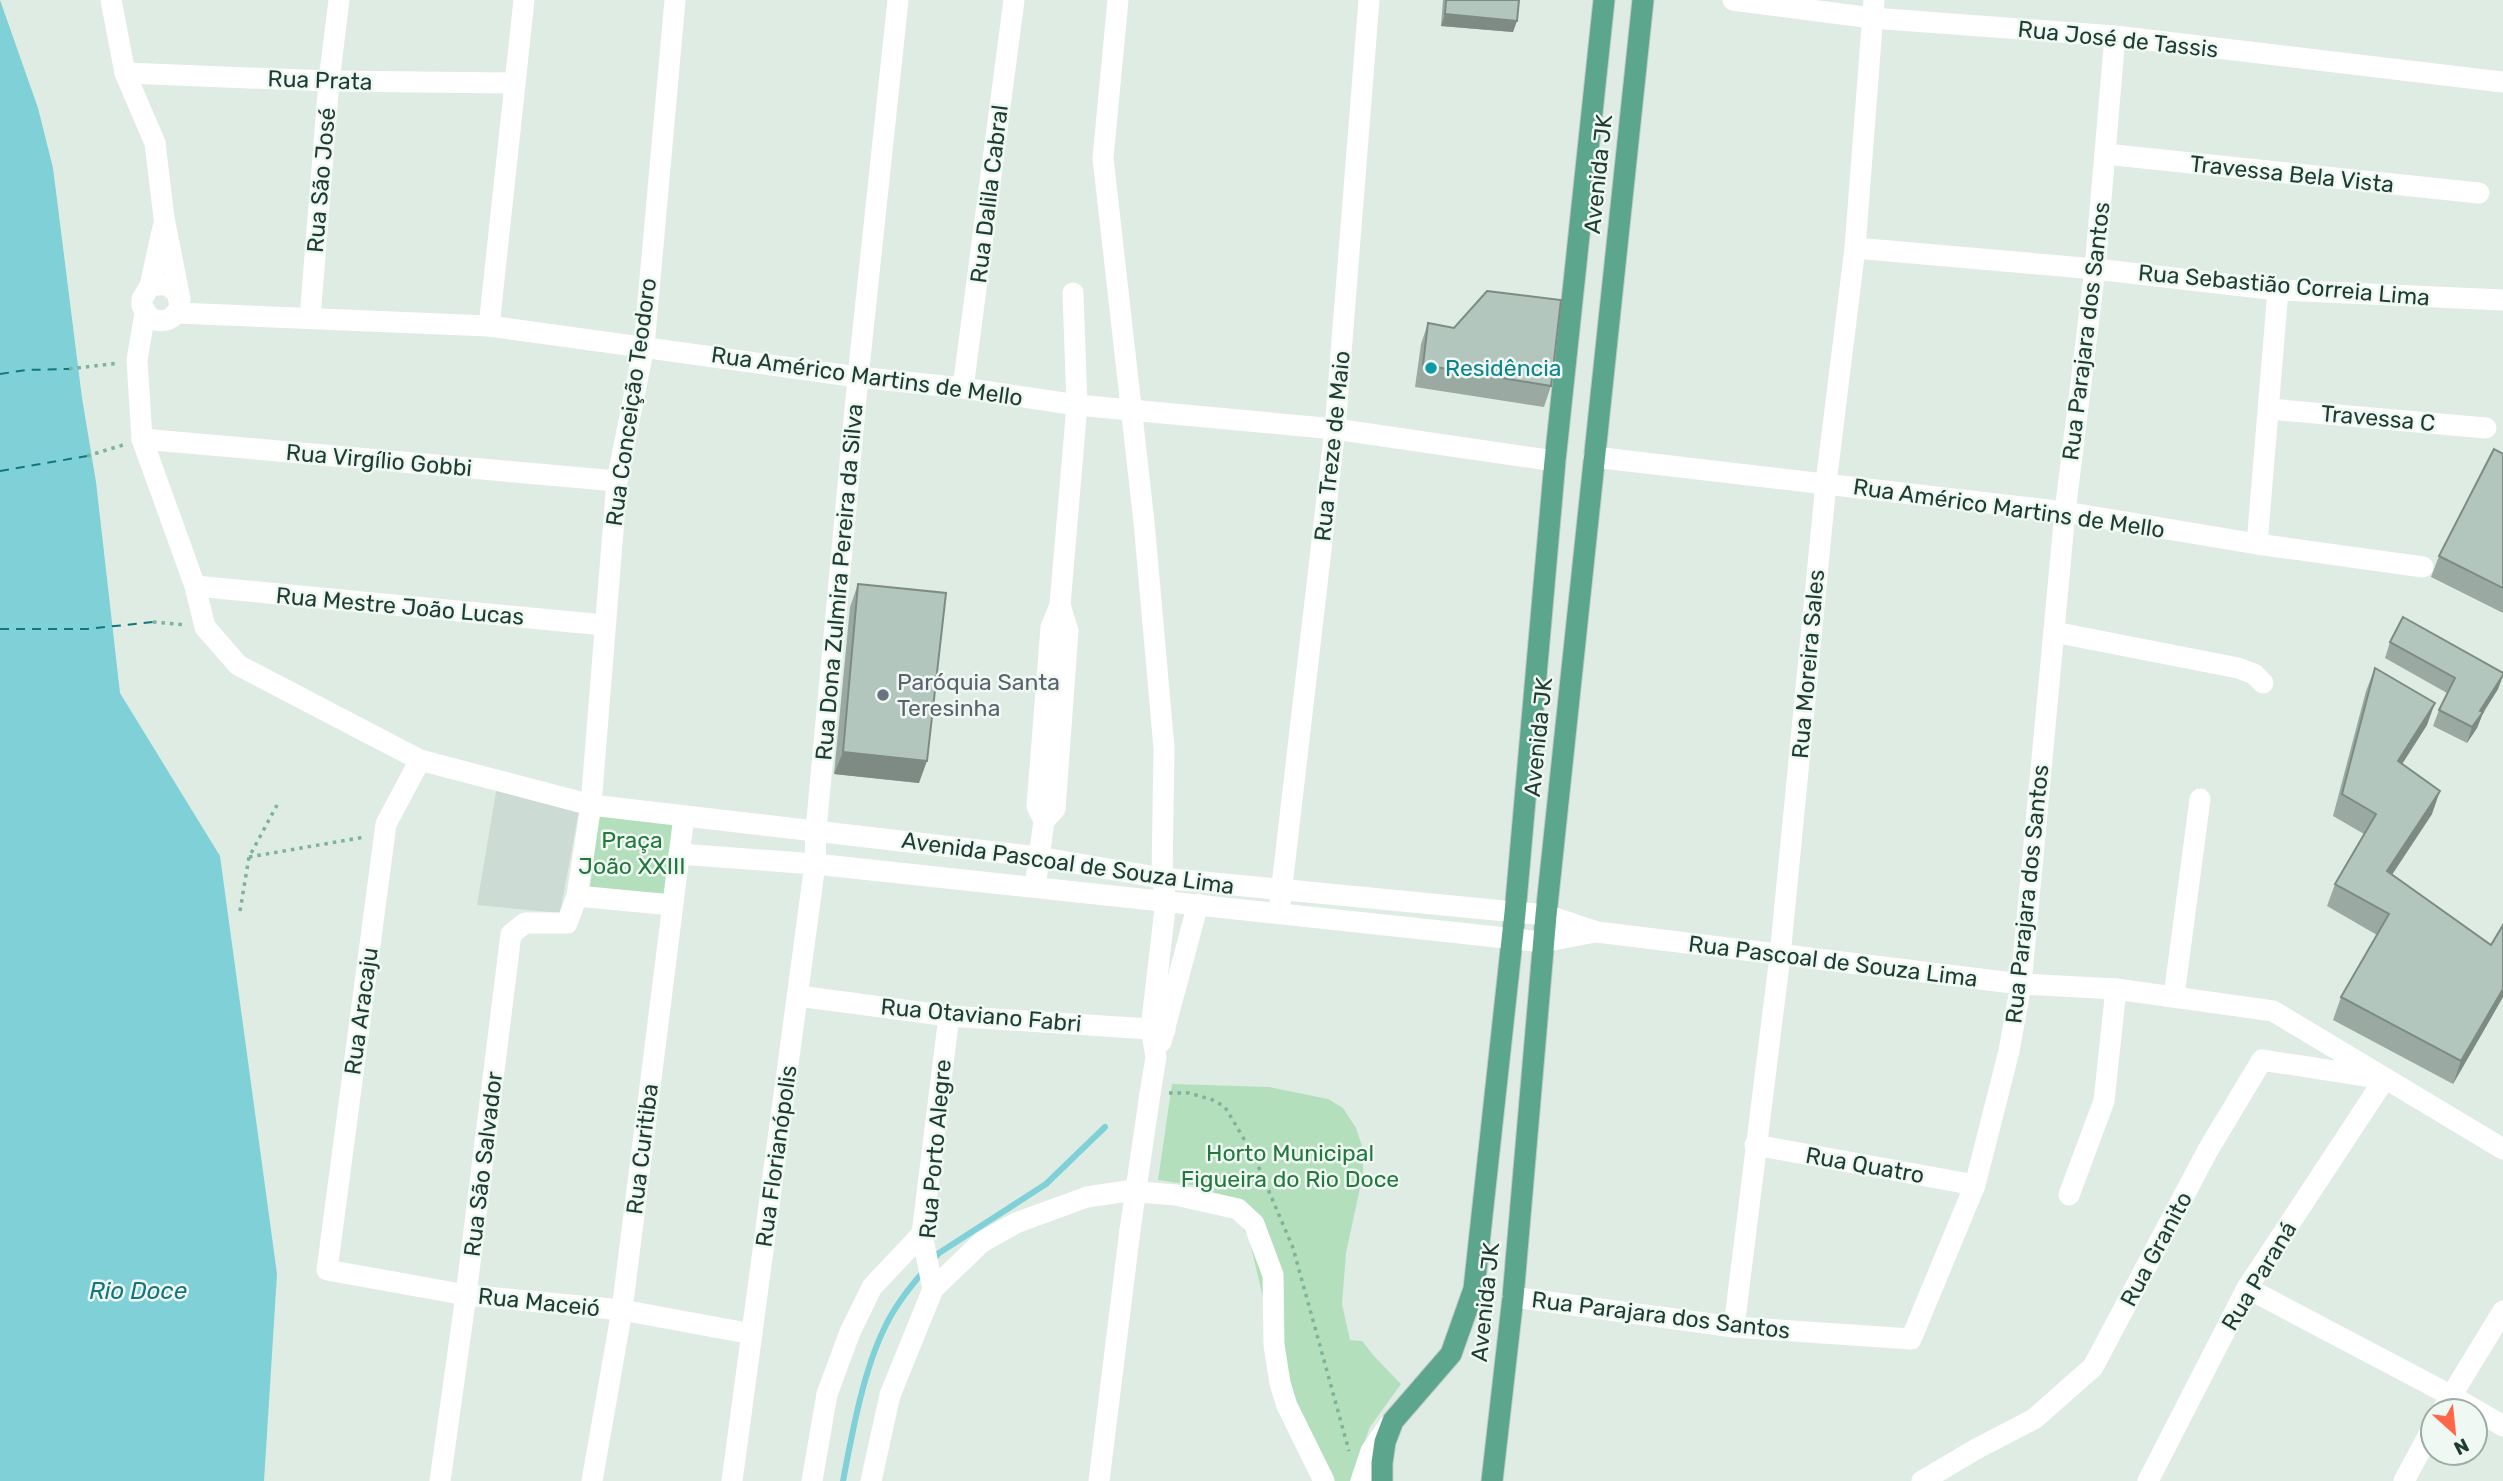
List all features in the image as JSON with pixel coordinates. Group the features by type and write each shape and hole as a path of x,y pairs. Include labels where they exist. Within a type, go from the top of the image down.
{"main road":[{"name":"Avenida JK","path":"1393,1421 1451,1354 1474,1289 1515,913 1555,461 1604,0"},
{"name":"Avenida JK","path":"1492,1481 1513,1297 1543,942 1643,0"},
{"path":"1382,1481 1385,1442 1393,1421"}],"street":[{"path":"111,0 125,73 155,144 178,306 165,321 150,318 145,313"},
{"name":"Rua São José","path":"310,318 339,0"},
{"path":"489,326 524,0"},
{"name":"Rua Conceição Teodoro","path":"590,804 617,481 644,346 675,0"},
{"name":"Rua Dona Zulmira Pereira da Silva","path":"816,830 858,377 898,0"},
{"name":"Rua Dalila Cabral","path":"963,388 1014,0"},
{"path":"1099,1481 1130,1230 1156,1058 1166,900 1162,878 1164,748 1144,522 1103,158 1118,0"},
{"name":"Rua Treze de Maio","path":"1279,912 1335,429 1369,0"},
{"name":"Rua José de Tassis","path":"1733,0 1873,9 2503,82"},
{"name":"Rua Moreira Sales","path":"1734,1327 1780,956 1825,483 1855,248 1873,9"},
{"name":"Rua Parajara dos Santos","path":"1513,1297 1734,1327 1911,1339 1975,1185 2009,1051 2021,984 2065,512 2095,269 2115,36"},
{"name":"Rua Prata","path":"125,73 330,82 515,83"},
{"name":"Travessa Bela Vista","path":"2105,154 2479,194"},
{"path":"164,218 150,286 142,299 145,313 137,360 142,439 195,586 205,626 238,665 419,760 590,804 578,896 672,905"},
{"name":"Rua Sebastião Correia Lima","path":"1855,248 2095,269 2278,290 2503,300"},
{"path":"150,286 172,286 178,306"},
{"path":"2257,544 2278,290"},
{"path":"1035,887 1044,821 1055,809 1068,631 1060,606 1077,405 1073,293"},
{"name":"Rua Américo Martins de Mello","path":"178,306 310,318 489,326 1077,405 1335,429 1555,461"},
{"name":"Travessa C","path":"2269,409 2486,428"},
{"name":"Rua Virgílio Gobbi","path":"142,439 617,481"},
{"name":"Rua Américo Martins de Mello","path":"1594,457 2065,512 2257,544 2423,567"},
{"name":"Rua Mestre João Lucas","path":"195,586 604,625"},
{"path":"2054,632 2238,668 2254,674 2263,683"},
{"name":"Rua Aracaju","path":"327,1270 384,834 386,824 419,760"},
{"path":"2174,996 2200,799"},
{"name":"Avenida Pascoal de Souza Lima","path":"590,804 1038,857 1162,878 1546,915"},
{"name":"Rua Curitiba","path":"592,1481 622,1310 684,816"},
{"name":"Rua Florianópolis","path":"732,1481 798,996 815,864 816,830"},
{"name":"Avenida Pascoal de Souza Lima","path":"679,854 815,864 1543,942"},
{"name":"Rua São Salvador","path":"440,1481 511,934 525,923 567,923 578,896"},
{"path":"1158,1030 1198,904"},
{"name":"Rua Pascoal de Souza Lima","path":"1546,915 1597,932 2021,984 2116,989 2273,1011 2503,1149"},
{"name":"Rua Pascoal de Souza Lima","path":"1543,942 1597,932"},
{"path":"2069,1195 2104,1101 2116,989"},
{"name":"Rua Otaviano Fabri","path":"798,996 949,1016 1158,1030"},
{"name":"Rua Porto Alegre","path":"933,1289 922,1234 949,1016"},
{"name":"Rua Granito","path":"1922,1481 2034,1419 2094,1367 2208,1150 2262,1060 2384,1080"},
{"name":"Rua Paraná","path":"2148,1481 2247,1288 2384,1080"},
{"name":"Rua Quatro","path":"1755,1145 1975,1185"},
{"path":"871,1481 890,1395 933,1289 982,1242 1016,1223 1087,1197 1127,1191 1176,1195 1238,1209 1254,1224 1273,1275 1274,1345 1280,1383 1287,1406 1324,1481"},
{"path":"812,1480 827,1394 850,1332 872,1287 922,1234"},
{"name":"Rua Maceió","path":"327,1270 466,1295 622,1310 752,1334"},
{"path":"2247,1288 2436,1397"},
{"path":"2450,1397 2503,1311"},
{"path":"1361,1481 1371,1451 1380,1435 1393,1421"},
{"path":"2404,1481 2419,1453"}],"path":[{"path":"69,369 137,360"},
{"path":"87,456 142,439"},
{"path":"153,622 205,626"},
{"path":"240,911 249,858 277,805"},
{"path":"249,858 384,834"}],"shaded area":[{"path":"497,786 580,805 560,913 477,905"}],"green space":[{"name":"Praça João XXIII","path":"600,811 674,820 665,896 590,887"},
{"name":"Horto Municipal Figueira do Rio Doce","path":"1172,1084 1269,1087 1328,1099 1343,1108 1356,1128 1363,1149 1363,1174 1346,1253 1342,1304 1350,1340 1362,1341 1401,1384 1370,1427 1350,1481 1313,1481 1279,1414 1270,1369 1264,1302 1249,1238 1225,1200 1198,1186 1158,1180"}],"water":[{"name":"Rio Doce","path":"0,0 38,108 53,168 82,398 96,482 120,693 220,856 277,1274 264,1481 0,1481"}],"building":[{"path":"1446,0 1519,0 1517,21 1445,14"},
{"path":"1487,291 1561,300 1551,386 1423,365 1428,323 1454,328"},
{"path":"2494,449 2503,454 2503,588 2439,556"},
{"name":"Paróquia Santa Teresinha","path":"858,584 946,593 927,761 843,752"},
{"path":"2403,617 2503,673 2472,727 2439,710 2455,678 2390,642"},
{"path":"2375,668 2435,703 2398,761 2440,791 2387,871 2491,945 2503,925 2503,989 2461,1061 2341,997 2389,914 2335,884 2376,814 2342,794"}],"waterway":[{"path":"933,1260 939,1253 1046,1184 1105,1127"},
{"path":"843,1481 870,1364 888,1321 907,1291 924,1271"}],"ferry route":[{"path":"0,374 26,370 69,369"},
{"path":"0,471 87,456"},
{"path":"0,629 87,629 153,622"}],"place":[{"name":"Residência","path":"1431,368"},
{"name":"Paróquia Santa Teresinha","path":"883,695"}]}
